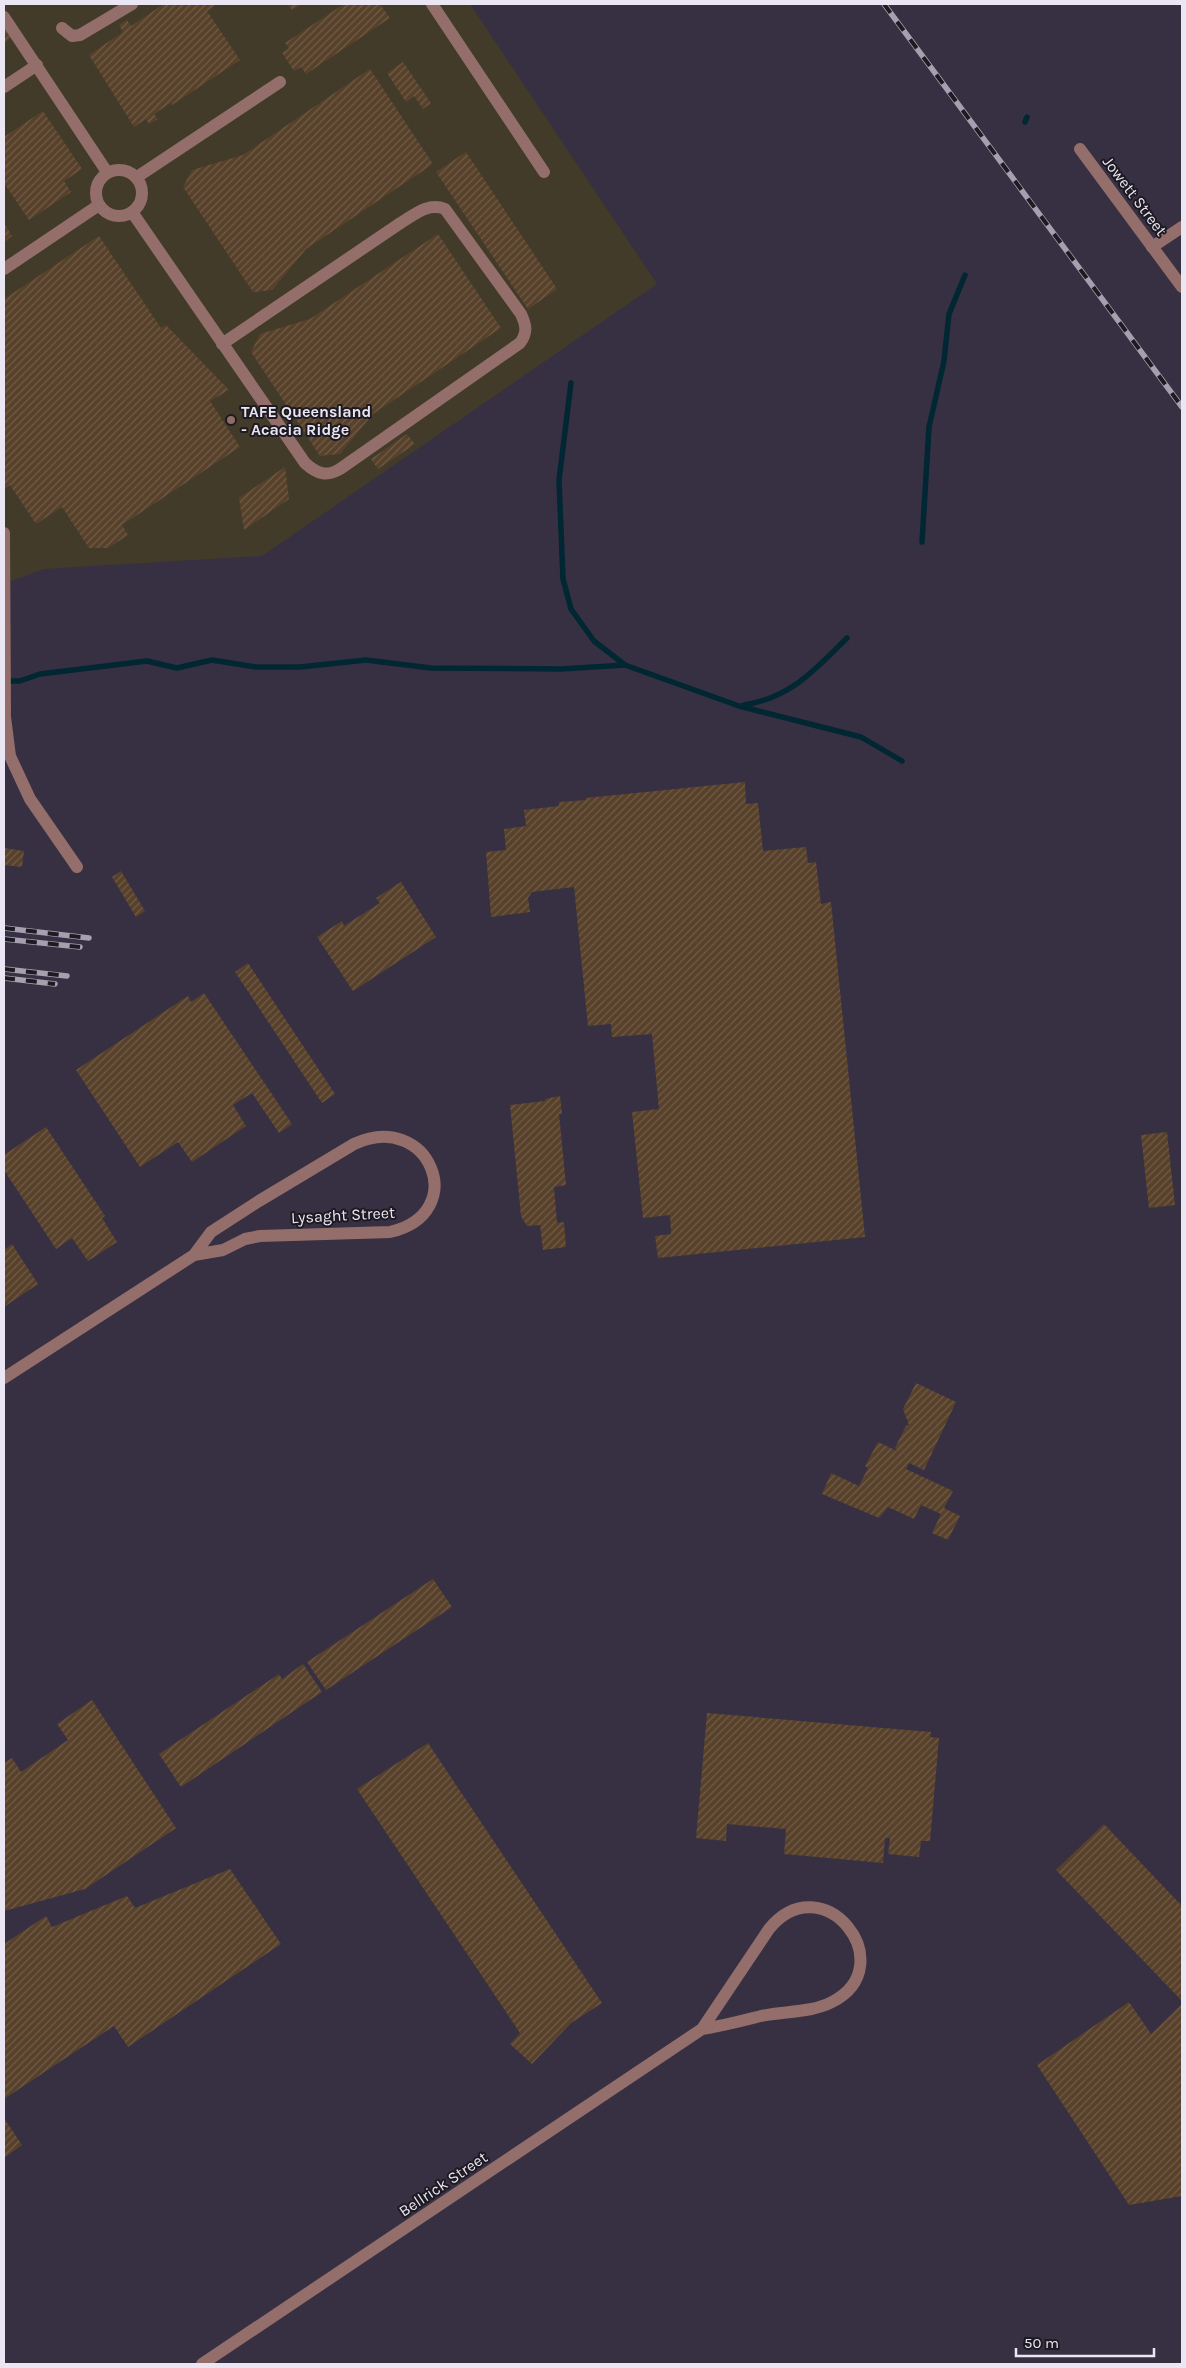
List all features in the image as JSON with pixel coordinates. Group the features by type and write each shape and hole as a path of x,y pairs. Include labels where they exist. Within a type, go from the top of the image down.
{"street":[{"path":"62,28 72,36 80,35 132,4"},
{"path":"432,4 544,172"},
{"path":"4,17 107,172"},
{"path":"4,87 37,65"},
{"path":"136,177 280,82"},
{"name":"Jowett Street","path":"1080,149 1182,287"},
{"path":"118,169 128,171 136,177 141,185 142,195 139,204 132,212 126,215 110,214 99,204 96,193 99,181 107,172 118,169"},
{"path":"4,269 99,204"},
{"path":"132,212 222,344 305,463 323,474 332,474 520,343 524,337 526,326 521,314 445,209 436,206 427,208 399,224 222,344"},
{"path":"1152,247 1182,227"},
{"path":"4,533 5,717 10,756 30,799 76,867"},
{"name":"Lysaght Street","path":"4,1378 194,1255 211,1232 259,1200 369,1137 390,1136 400,1138 418,1148 431,1164 435,1183 430,1205 416,1222 400,1230 390,1232 260,1236 245,1239 223,1250 194,1255"},
{"name":"Bellrick Street","path":"202,2364 702,2029 769,1929 781,1917 800,1908 812,1907 822,1909 837,1916 851,1931 860,1950 859,1970 851,1986 838,1998 816,2007 702,2029"}],"shaded area":[{"name":"TAFE Queensland - Acacia Ridge","path":"4,4 470,4 657,284 262,556 43,569 4,584"}],"building":[{"path":"164,4 214,4 215,6 207,11 240,60 172,105 171,103 154,114 158,119 149,124 146,119 134,127 89,55 123,32 119,25 127,20 131,26"},
{"path":"288,4 302,4 292,10"},
{"path":"344,4 380,4 390,18 306,74 301,67 294,71 282,53 289,48 285,43"},
{"path":"4,28 11,38 4,43"},
{"path":"403,62 431,103 423,109 414,96 406,102 387,73"},
{"path":"370,69 433,164 306,249 272,290 253,292 183,187 192,170 243,155"},
{"path":"43,111 82,169 64,181 71,192 29,220 4,183 4,137"},
{"path":"466,152 557,289 528,309 436,172"},
{"path":"4,223 12,236 4,242"},
{"path":"438,234 501,328 373,414 340,454 320,456 251,352 260,334 310,319"},
{"path":"99,236 161,328 166,325 229,390 210,401 240,447 122,525 128,535 108,548 89,548 62,507 36,524 10,485 4,489 4,299"},
{"path":"407,434 415,444 378,469 371,459"},
{"path":"285,467 289,499 244,530 239,498"},
{"path":"745,782 746,804 758,803 763,851 806,847 808,863 816,862 821,904 831,902 865,1237 658,1258 655,1236 671,1234 670,1215 643,1218 632,1112 659,1109 652,1034 612,1037 611,1024 588,1026 574,887 532,892 528,898 530,912 491,917 486,852 506,850 504,829 526,826 524,810 559,806 559,802 586,800 586,798"},
{"path":"4,848 24,851 22,867 4,865"},
{"path":"121,871 145,911 136,917 112,877"},
{"path":"401,882 436,937 353,991 317,937 342,921 344,926 380,903 376,898"},
{"path":"248,963 335,1094 322,1103 235,972"},
{"path":"204,993 292,1124 279,1133 252,1093 233,1105 246,1126 192,1162 178,1142 140,1167 76,1070 188,996 191,1002"},
{"path":"560,1096 562,1114 559,1114 566,1185 554,1187 557,1223 564,1222 566,1247 543,1250 540,1225 527,1226 521,1216 510,1105 545,1101 545,1099"},
{"path":"46,1127 105,1216 102,1218 117,1242 88,1261 72,1238 56,1249 4,1170 4,1155"},
{"path":"1167,1132 1175,1205 1149,1208 1141,1135"},
{"path":"12,1244 38,1284 4,1307 4,1250"},
{"path":"916,1383 956,1402 924,1470 909,1463 906,1469 953,1491 944,1508 960,1516 948,1540 932,1533 941,1514 921,1505 914,1519 888,1507 879,1518 822,1494 831,1473 859,1486 868,1468 865,1466 878,1442 897,1451 895,1448 906,1426 909,1425 903,1409"},
{"path":"433,1579 452,1607 326,1690 307,1662"},
{"path":"303,1664 322,1692 181,1787 159,1754 279,1674 282,1679"},
{"path":"92,1700 176,1828 85,1889 4,1911 4,1763 12,1758 21,1772 68,1740 57,1724"},
{"path":"707,1713 931,1732 930,1737 939,1738 930,1841 921,1841 919,1857 888,1854 890,1838 885,1838 883,1863 784,1854 786,1829 727,1824 726,1841 696,1838"},
{"path":"428,1743 602,2003 571,2023 532,2064 510,2044 520,2033 357,1789"},
{"path":"1104,1824 1182,1906 1182,2001 1056,1870"},
{"path":"230,1869 281,1944 128,2047 114,2026 4,2099 4,1944 46,1916 52,1927 127,1896 135,1908"},
{"path":"1129,2002 1151,2034 1182,2004 1182,2196 1129,2205 1037,2065"},
{"path":"4,2118 22,2145 4,2158"}],"waterway":[{"path":"1025,122 1027,117"},
{"path":"922,542 929,427 944,361 949,314 965,275"},
{"path":"571,383 559,480 563,579 571,609 594,641 625,665"},
{"path":"744,705 775,696 801,681 847,638"},
{"path":"4,681 20,681 40,674 147,661 177,668 212,660 256,667 300,667 366,660 431,668 561,669 625,665 739,706 861,737 902,761"}],"railway":[{"path":"884,4 1182,407"},
{"path":"4,928 89,938"},
{"path":"4,939 80,947"},
{"path":"4,969 67,976"},
{"path":"4,978 55,984"}],"place":[{"name":"TAFE Queensland - Acacia Ridge","path":"231,420"}]}
